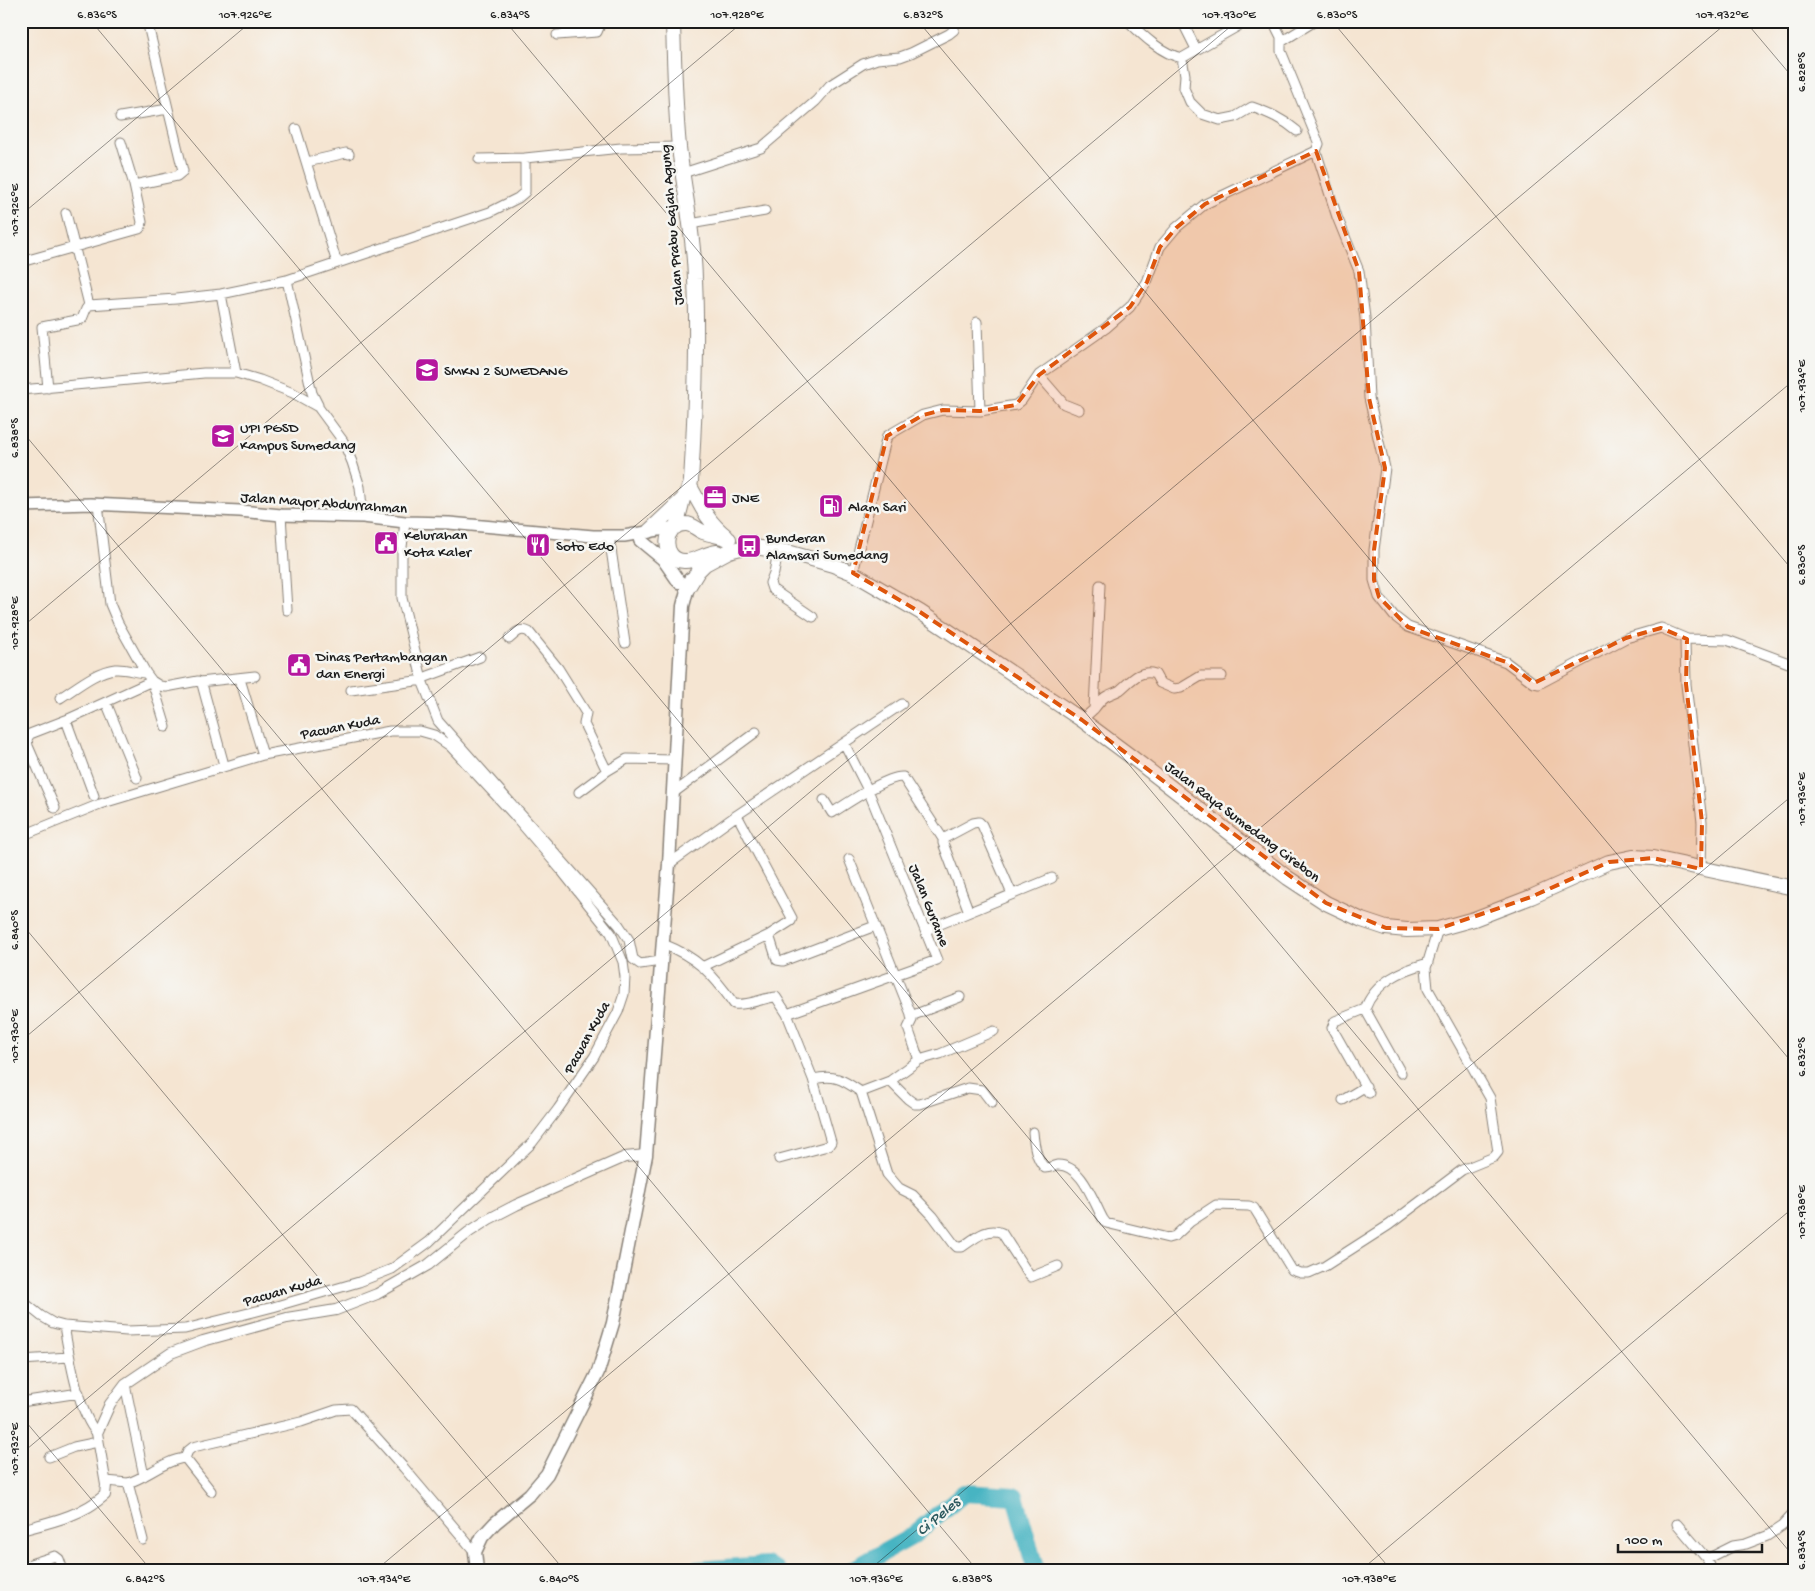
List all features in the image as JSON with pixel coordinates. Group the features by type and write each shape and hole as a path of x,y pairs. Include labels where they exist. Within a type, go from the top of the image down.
{"highway":[{"name":"Jalan Prabu Gajah Agung","path":"673,21 679,147 690,224 695,278 695,415 690,486"},
{"path":"690,486 683,499 676,527 668,536 667,542 670,554 681,561 693,560 729,545"},
{"path":"690,486 712,524 729,545"},
{"path":"644,536 683,499"},
{"path":"698,500 700,532 704,542 699,557"},
{"path":"676,527 692,525 700,532 729,545"},
{"path":"683,586 705,564 729,545"},
{"name":"Jalan Raya Sumedang Cirebon","path":"729,545 778,551 853,572 920,612 1082,720 1288,878 1326,903 1362,920 1386,928 1407,930 1438,929 1474,919 1531,897 1609,862 1633,857 1653,858 1794,888"}],"main road":[{"name":"Jalan Mayor Abdurrahman","path":"21,506 98,504 240,511 281,515 363,517 405,522 609,536 644,536 676,527"},
{"path":"477,1570 475,1552 488,1529 530,1494 546,1474 598,1372 613,1323 646,1155 669,864 683,586 670,554 644,536"},
{"path":"644,536 683,586"},
{"path":"683,586 699,557"}],"street":[{"path":"134,185 177,176 183,171 147,21"},
{"path":"557,35 597,32 600,21"},
{"path":"683,172 762,148 816,101 830,85 863,64 877,59 900,57 949,34 954,30 954,24 957,21"},
{"path":"1128,21 1136,30 1161,48 1173,56 1182,58 1247,21"},
{"path":"1182,21 1196,50"},
{"path":"1273,21 1281,37 1282,51 1319,144 1316,152 1337,217 1359,271 1365,318 1369,398 1385,468 1374,550 1374,580 1379,597 1394,616 1408,627 1506,662 1534,683 1539,684 1626,638 1660,628 1687,639 1727,640 1794,665"},
{"path":"1281,42 1315,21"},
{"path":"1182,58 1185,75 1184,88 1190,102 1202,114 1220,120 1235,117 1252,107 1271,113 1297,131"},
{"path":"120,117 168,109"},
{"path":"296,129 337,263"},
{"path":"21,262 75,248 141,227 142,222 134,185 121,142"},
{"path":"479,159 525,158 621,148 679,147"},
{"path":"307,162 346,152 349,154"},
{"path":"853,572 887,436 923,415 943,410 980,412 1016,405 1022,400 1039,375 1106,328 1130,307 1147,282 1160,247 1176,228 1205,204 1316,152"},
{"path":"48,388 42,327 82,319 90,305 176,300 221,294 287,280 490,212 518,198 525,192 525,158"},
{"path":"690,224 765,211"},
{"path":"66,213 90,305"},
{"path":"287,280 312,393 318,407 343,441 352,462 360,487 363,517"},
{"path":"221,294 236,373"},
{"path":"977,322 980,412"},
{"path":"21,390 204,373 236,373 268,383 318,407"},
{"path":"1039,375 1064,404 1079,410"},
{"path":"98,504 110,604 118,623 152,681 166,727"},
{"path":"281,515 287,610"},
{"path":"405,522 402,547 402,598 423,679 440,724 560,857 618,925 628,940 633,959 640,964 661,961"},
{"path":"609,536 625,643"},
{"path":"778,551 770,583 772,589 813,617"},
{"path":"1094,709 1100,585"},
{"path":"510,639 523,629 529,632 558,668 586,713 584,724 607,771"},
{"path":"1687,639 1685,642 1684,659 1692,746 1702,822 1701,869"},
{"path":"351,690 423,679 480,657"},
{"path":"60,698 93,677 114,669 129,669 146,673"},
{"path":"1082,720 1104,697 1118,691 1130,680 1142,673 1155,674 1160,683 1174,689 1181,688 1201,676 1222,676"},
{"path":"152,681 166,687 198,680 200,682 256,676"},
{"path":"240,679 262,755"},
{"path":"55,808 24,739 30,734 66,720 152,681"},
{"path":"200,682 208,703 224,765"},
{"path":"106,702 138,778"},
{"path":"669,864 737,815 902,704"},
{"path":"66,720 94,796"},
{"name":"Pacuan Kuda","path":"21,836 100,804 224,765 262,755 390,731 420,730 434,735 450,746 514,815 561,870 611,933 623,962 625,977 624,994 618,1012 594,1057 532,1143 429,1242 392,1269 359,1282 273,1307 185,1329 127,1331 64,1326 47,1319 21,1300"},
{"path":"672,794 756,732"},
{"name":"Jalan Gurame","path":"787,1014 937,960 868,790 844,742"},
{"path":"580,792 607,771 628,759 674,760"},
{"path":"824,800 832,813 868,790 897,777 903,777 943,839 942,843 970,912"},
{"path":"702,967 768,935 791,922 792,918 737,815"},
{"path":"943,839 973,823 979,822 1012,894"},
{"path":"849,859 912,1016 908,1028 920,1060"},
{"path":"926,930 1052,878"},
{"path":"768,935 778,960 783,962 875,926"},
{"path":"1033,1132 1034,1147 1042,1165 1045,1168 1060,1166 1072,1170 1080,1176 1106,1222 1168,1238 1175,1236 1190,1222 1216,1206 1249,1206 1254,1208 1292,1270 1309,1273 1324,1266 1388,1225 1462,1170 1494,1157 1498,1152 1490,1098 1428,989 1426,968 1438,929"},
{"path":"662,944 683,952 715,977 734,1004 744,1005 776,997 787,1014 813,1079 831,1142 824,1147 779,1159"},
{"path":"1343,1100 1368,1090 1332,1028 1335,1021 1365,1009 1372,994 1387,981 1410,968 1428,963"},
{"path":"912,1016 960,998"},
{"path":"1365,1009 1402,1073"},
{"path":"862,1092 890,1081 920,1060 940,1054 994,1031"},
{"path":"813,1079 826,1076 835,1077 862,1092 887,1174 899,1188 913,1195 933,1216 957,1247 988,1231 996,1230 1002,1232 1029,1275 1035,1276 1058,1266"},
{"path":"890,1081 915,1104 968,1088 982,1090 992,1103"},
{"path":"98,1438 110,1404 126,1384 171,1354 203,1341 288,1318 336,1310 377,1294 428,1265 482,1223 516,1205 625,1157 646,1155"},
{"path":"21,1530 70,1517 104,1495 106,1481 98,1438 89,1423 79,1393 64,1326"},
{"path":"21,1360 70,1357"},
{"path":"126,1384 144,1476"},
{"path":"21,1402 79,1393"},
{"path":"106,1481 128,1483 139,1480 156,1468 185,1458 188,1451 193,1447 301,1422 336,1410 351,1409 475,1552"},
{"path":"49,1457 98,1438"},
{"path":"185,1458 211,1490"},
{"path":"128,1483 143,1540"},
{"path":"1707,1559 1733,1546 1746,1544 1767,1536 1782,1526 1794,1513"},
{"path":"1677,1524 1707,1559 1712,1570"},
{"path":"21,1569 55,1556 59,1559 62,1570"}],"highlighted area":[{"path":"1316,151 1359,271 1369,398 1385,468 1374,550 1374,580 1379,597 1408,627 1506,662 1534,683 1626,638 1661,628 1687,639 1686,684 1702,822 1701,869 1653,858 1609,862 1531,897 1438,929 1386,928 1326,903 1082,720 920,612 853,573 887,436 923,415 943,410 980,411 1016,405 1039,375 1130,307 1147,282 1160,247 1176,228 1205,204"}],"waterway":[{"name":"Ci Peles","path":"852,1570 911,1537 964,1493 1015,1496 1034,1570"},
{"name":"Ci Peles","path":"696,1570 767,1565 777,1570"}],"place":[{"name":"SMKN 2 SUMEDANG","path":"427,370"},
{"name":"UPI PGSD Kampus Sumedang","path":"223,436"},
{"name":"JNE","path":"715,497"},
{"name":"Alam Sari","path":"831,506"},
{"name":"Kelurahan Kota Kaler","path":"386,543"},
{"name":"Soto Edo","path":"538,545"},
{"name":"Bunderan Alamsari Sumedang","path":"749,546"},
{"name":"Dinas Pertambangan dan Energi","path":"299,665"}]}
